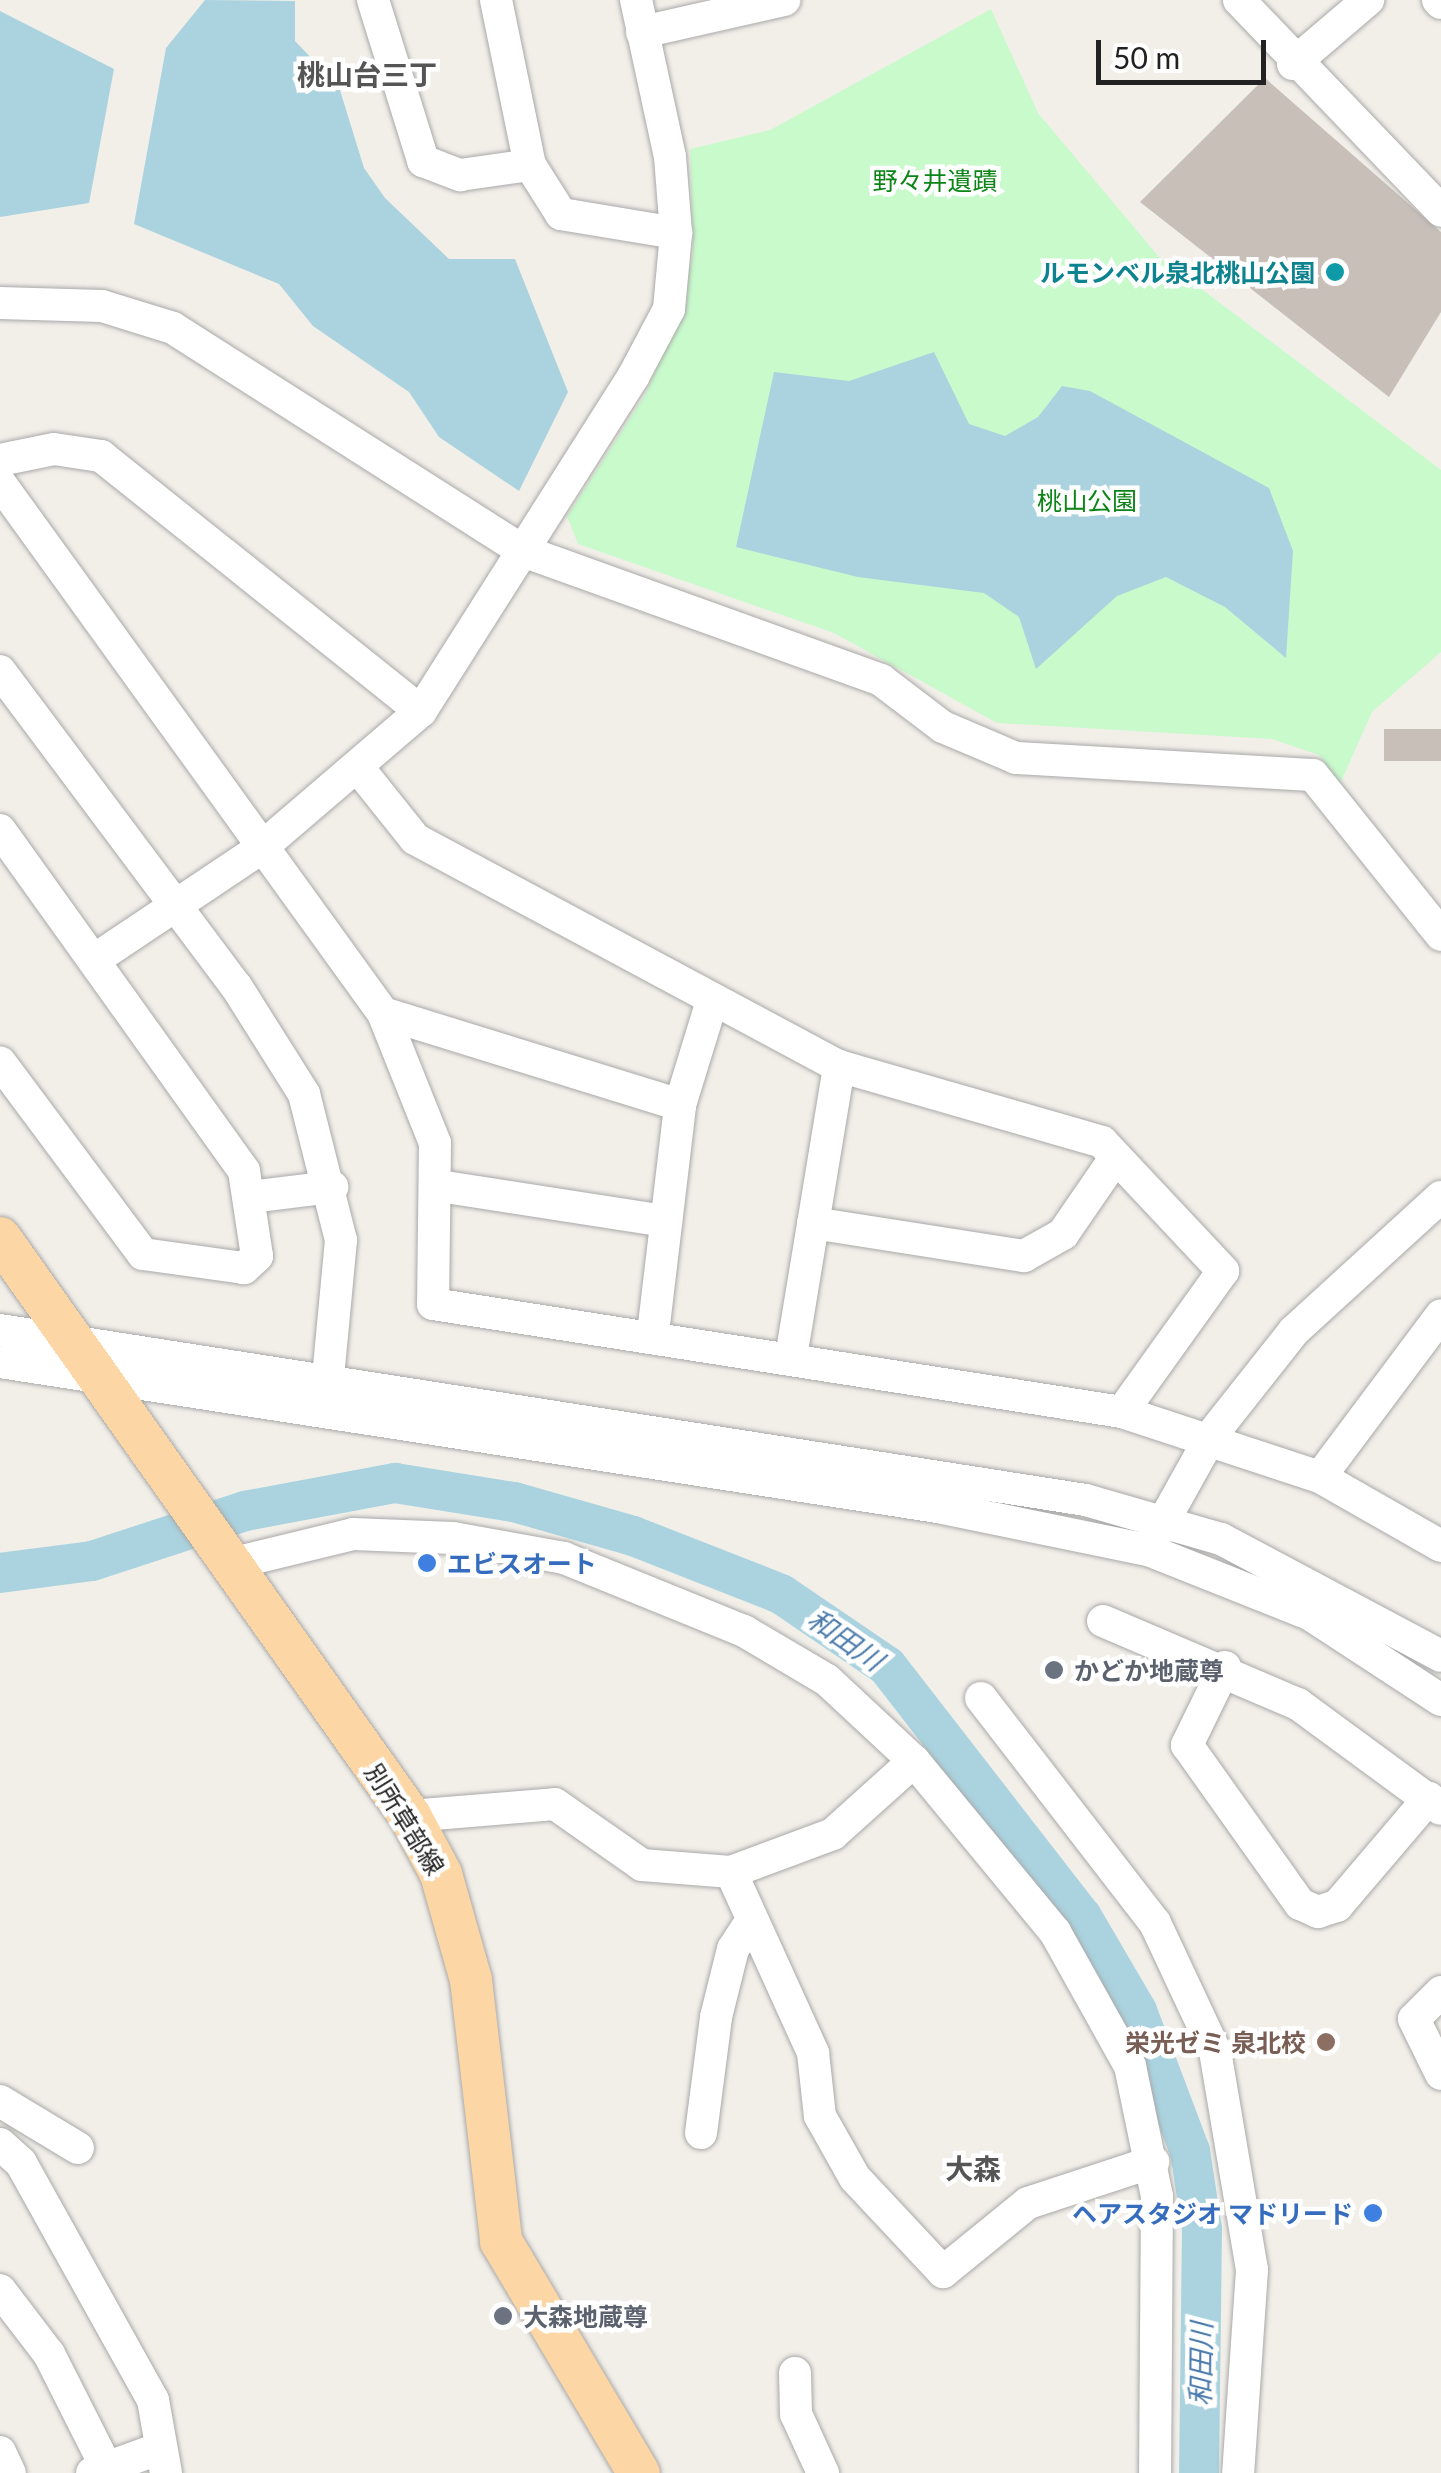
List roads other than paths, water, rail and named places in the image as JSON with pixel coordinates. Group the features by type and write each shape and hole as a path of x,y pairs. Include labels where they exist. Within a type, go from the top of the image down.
{"main road":[{"name":"別所草部線","path":"0,1238 181,1499 410,1816 462,1927 501,2241 639,2473"}],"street":[{"path":"373,0 423,161 460,174 530,165"},
{"path":"496,0 530,165 561,214 676,232"},
{"path":"94,960 261,848 360,770 421,711 668,309 676,232 639,16 784,0"},
{"path":"1239,0 1293,64 1441,211"},
{"path":"1293,64 1368,0"},
{"path":"0,303 102,306 172,328 523,550 881,680 944,727 1016,758 1313,774 1441,935"},
{"path":"0,460 54,449 101,456 421,711"},
{"path":"0,483 383,1013 423,1094 439,1186 433,1304 653,1333 1122,1412 1211,1436 1320,1477 1438,1538"},
{"path":"0,671 304,1094 332,1187 341,1240 325,1413"},
{"path":"360,770 414,839 839,1066 1074,1129 1116,1156 1223,1271 1122,1412"},
{"path":"0,1062 142,1254 244,1268 256,1256 244,1171 94,960 6,848"},
{"path":"653,1333 680,1105 712,1001"},
{"path":"383,1013 680,1105"},
{"path":"791,1357 839,1066"},
{"path":"813,1224 1024,1256 1062,1234 1116,1156"},
{"path":"439,1186 666,1222"},
{"path":"250,1197 332,1187"},
{"path":"1148,1550 1211,1436 1294,1331 1441,1197"},
{"path":"1320,1477 1441,1315"},
{"path":"0,1330 980,1480 1166,1519 1354,1602 1441,1656"},
{"path":"0,1362 938,1507 1148,1550 1311,1615 1441,1700"},
{"path":"225,1559 353,1534 453,1538 564,1558 744,1631 827,1680 914,1761 1096,1995 1130,2066 1153,2162 1162,2380 1155,2473"},
{"path":"1103,1621 1225,1667 1298,1704 1435,1803 1337,1906 1318,1912 1300,1904 1186,1745 1225,1667"},
{"path":"982,1698 1155,1923 1215,2051 1252,2270 1238,2473"},
{"path":"410,1816 555,1804 642,1864 731,1872 833,1834 914,1761"},
{"path":"731,1872 750,1922 813,2053 820,2116 855,2178 943,2272 1028,2203 1153,2162"},
{"path":"702,2133 716,2017 733,1949 750,1922"},
{"path":"1441,1992 1414,2019 1441,2074"},
{"path":"0,2101 78,2148 10,2153 153,2400 164,2460 102,2471 49,2354 0,2290"},
{"path":"795,2373 796,2414 823,2473"},
{"path":"0,2452 10,2473"}],"water":[{"path":"205,0 295,1 295,41 339,87 364,168 385,198 449,259 515,259 568,392 519,491 439,437 409,392 313,326 279,284 134,224 166,48"},
{"path":"0,11 114,69 89,203 0,217"},
{"path":"934,352 969,424 1005,436 1038,417 1062,386 1090,391 1269,488 1293,551 1286,658 1225,607 1166,577 1117,596 1036,669 1019,617 984,593 858,577 736,547 774,372 849,381"}],"waterway":[{"name":"和田川","path":"0,1573 92,1561 245,1511 395,1483 514,1502 633,1536 781,1594 887,1666 1082,1917 1137,2011 1190,2151 1202,2229 1199,2473"}],"place":[{"name":"ルモンベル泉北桃山公園","path":"1335,272"},
{"name":"エビスオート","path":"427,1563"},
{"name":"かどか地蔵尊","path":"1054,1670"},
{"name":"栄光ゼミ 泉北校","path":"1326,2042"},
{"name":"ヘアスタジオ マドリード","path":"1373,2213"},
{"name":"大森地蔵尊","path":"503,2316"}],"district":[{"name":"桃山台三丁","path":"367,74"},
{"name":"大森","path":"973,2168"}],"park label":[{"name":"野々井遺蹟","path":"935,180"},
{"name":"桃山公園","path":"1087,500"}]}
